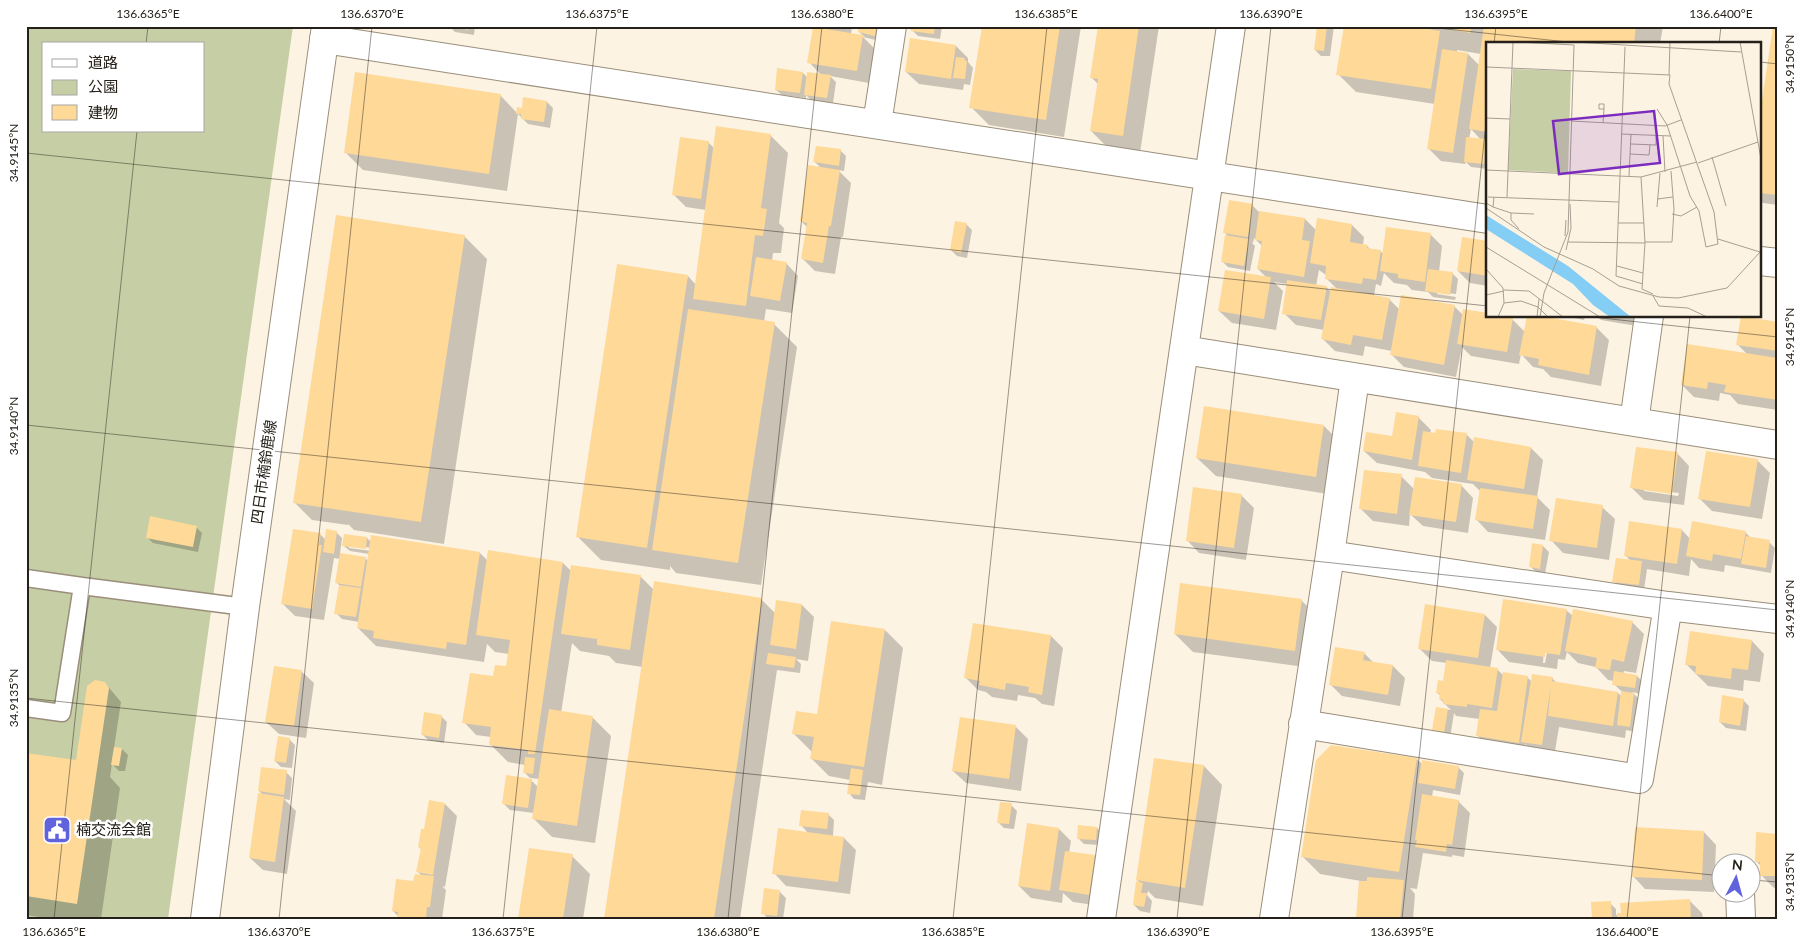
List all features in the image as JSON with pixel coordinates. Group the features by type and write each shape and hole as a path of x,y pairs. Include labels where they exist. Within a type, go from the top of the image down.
{"street":[{"path":"877,124 892,26"},
{"path":"1101,919 1231,26"},
{"path":"325,33 877,124 1486,219"},
{"name":"四日市楠鈴鹿線","path":"205,919 245,607 325,33"},
{"path":"1762,261 1778,263"},
{"path":"1634,422 1649,318"},
{"path":"1184,350 1778,445"},
{"path":"1274,919 1355,378"},
{"path":"1330,555 1668,606 1778,619"},
{"path":"1303,724 1639,779 1668,606"},
{"path":"1740,902 1740,919"}],"lane":[{"path":"26,578 245,607"},
{"path":"26,708 62,714 82,586"}],"green space":[{"path":"26,26 293,26 168,919 26,918"}],"building":[{"path":"452,26 469,26 468,30"},
{"path":"831,26 846,26 846,29"},
{"path":"859,26 876,26 875,36 858,32"},
{"path":"911,26 935,26 934,34 911,31"},
{"path":"982,26 1060,26 1046,120 969,108"},
{"path":"1098,26 1139,26 1123,136 1090,131 1098,79 1090,78"},
{"path":"1317,26 1327,26 1324,51 1314,50"},
{"path":"1344,26 1412,26 1440,31 1431,89 1336,75"},
{"path":"1433,26 1472,26 1470,33"},
{"path":"1484,26 1636,26 1634,42 1486,42 1486,132 1469,129"},
{"path":"1773,26 1778,26 1778,195 1762,193 1762,100"},
{"path":"813,27 863,35 857,71 807,63"},
{"path":"910,38 956,45 951,79 905,72"},
{"path":"1442,49 1468,53 1453,153 1427,149"},
{"path":"956,57 965,58 964,60 967,61 965,79 953,78"},
{"path":"777,68 803,72 800,93 775,90"},
{"path":"355,72 501,94 489,174 344,153"},
{"path":"807,72 831,75 827,98 804,95"},
{"path":"523,97 547,101 544,122 521,119 521,114 516,114 517,107 522,108"},
{"path":"716,126 771,134 761,208 767,209 763,236 755,235 746,306 693,299"},
{"path":"680,137 709,141 701,199 672,195"},
{"path":"1466,137 1486,139 1484,164 1464,162"},
{"path":"816,146 841,149 839,166 813,162"},
{"path":"808,165 840,170 823,263 801,259 807,223 800,221"},
{"path":"1229,200 1253,204 1248,237 1223,233"},
{"path":"1259,211 1305,218 1302,240 1310,241 1304,277 1257,269 1262,241 1255,240"},
{"path":"336,215 465,235 421,522 293,503"},
{"path":"1317,218 1352,224 1350,242 1368,245 1367,248 1381,250 1376,280 1363,278 1362,284 1325,279 1326,266 1310,263"},
{"path":"955,221 967,223 961,253 950,250"},
{"path":"1386,227 1431,233 1425,282 1398,278 1398,274 1380,271"},
{"path":"1225,235 1249,239 1244,266 1221,262"},
{"path":"1462,237 1486,241 1486,276 1457,271"},
{"path":"756,257 787,262 780,301 750,296"},
{"path":"617,264 688,275 647,548 576,537"},
{"path":"1428,269 1453,272 1450,295 1425,291"},
{"path":"1225,270 1271,277 1264,319 1218,311"},
{"path":"1287,280 1327,286 1321,320 1282,314"},
{"path":"1331,287 1390,298 1382,340 1353,335 1351,345 1321,339"},
{"path":"1401,295 1455,305 1444,365 1390,355"},
{"path":"688,309 775,322 738,563 652,550"},
{"path":"1463,309 1486,313 1486,318 1513,318 1507,352 1457,344"},
{"path":"1527,318 1552,318 1597,326 1589,375 1538,365 1539,359 1519,355"},
{"path":"1741,318 1778,322 1778,351 1736,345"},
{"path":"1687,344 1778,358 1778,400 1724,392 1726,385 1708,382 1707,389 1681,385"},
{"path":"1204,406 1324,425 1316,477 1196,458"},
{"path":"1396,412 1419,416 1412,460 1363,451 1366,432 1392,436"},
{"path":"1436,429 1467,433 1461,473 1418,466 1423,431 1435,433"},
{"path":"1474,437 1531,447 1524,489 1467,480"},
{"path":"1636,447 1678,452 1672,494 1630,488"},
{"path":"1706,451 1758,459 1750,507 1698,499"},
{"path":"1364,470 1402,474 1397,514 1359,509"},
{"path":"1415,477 1462,484 1456,522 1409,515"},
{"path":"1193,487 1242,494 1234,548 1186,541"},
{"path":"1480,488 1538,496 1533,529 1475,520"},
{"path":"1556,498 1603,505 1597,548 1549,541"},
{"path":"150,516 197,526 193,547 146,538"},
{"path":"1629,521 1682,529 1677,564 1624,556"},
{"path":"1692,521 1746,531 1741,559 1713,554 1712,561 1686,556"},
{"path":"293,529 321,533 319,545 322,545 312,609 281,604"},
{"path":"326,529 337,531 334,554 323,552"},
{"path":"344,534 367,537 366,549 342,546"},
{"path":"371,535 480,552 466,645 447,642 446,649 373,638 374,631 357,628"},
{"path":"1746,536 1770,540 1766,568 1741,564"},
{"path":"1532,543 1543,545 1540,569 1529,567"},
{"path":"488,550 563,562 535,754 528,754 528,750 489,745 491,727 462,723 470,673 493,676 495,665 506,666 510,640 476,635"},
{"path":"340,553 366,557 361,587 335,583"},
{"path":"1616,558 1642,561 1639,585 1612,582"},
{"path":"571,565 641,575 630,650 597,645 597,639 561,634"},
{"path":"654,581 762,598 714,919 604,919"},
{"path":"1180,583 1302,599 1295,651 1174,634"},
{"path":"339,585 361,588 356,617 334,614"},
{"path":"1503,599 1567,609 1560,655 1545,653 1545,657 1496,650"},
{"path":"776,600 802,604 796,649 770,645"},
{"path":"1425,604 1485,614 1478,658 1418,649"},
{"path":"1573,609 1633,621 1624,662 1612,659 1610,670 1595,668 1597,658 1565,651"},
{"path":"831,621 885,629 864,767 810,759 814,737 792,734 796,711 817,714"},
{"path":"973,623 1051,635 1042,695 1028,692 1029,687 1006,683 1005,690 979,685 980,681 964,678"},
{"path":"1690,631 1752,640 1748,670 1732,668 1731,679 1695,674 1696,666 1685,665"},
{"path":"1335,647 1365,652 1363,660 1393,665 1388,695 1329,685"},
{"path":"768,653 796,657 794,668 766,664"},
{"path":"1446,660 1498,668 1492,708 1467,704 1467,707 1443,704 1443,700 1439,699 1440,694 1436,693 1438,680 1443,681"},
{"path":"274,666 302,670 294,726 265,722"},
{"path":"1614,671 1637,675 1635,688 1612,685"},
{"path":"1503,672 1528,676 1519,743 1476,736 1480,709 1497,711"},
{"path":"1532,674 1553,677 1552,681 1618,692 1613,726 1548,716 1551,686 1542,745 1521,742"},
{"name":"楠交流会館","path":"95,680 105,682 109,688 77,904 26,896 26,753 76,760 87,686"},
{"path":"1621,691 1634,693 1630,727 1617,725"},
{"path":"1722,695 1744,699 1740,726 1719,722"},
{"path":"1436,707 1448,709 1444,733 1432,730"},
{"path":"549,709 593,716 577,826 532,819"},
{"path":"424,712 442,715 439,738 421,735"},
{"path":"960,717 1016,725 1009,779 952,771"},
{"path":"278,736 290,738 286,763 274,761"},
{"path":"1331,745 1417,758 1399,872 1301,857 1316,760"},
{"path":"114,747 122,748 119,766 111,765"},
{"path":"525,757 535,758 533,774 523,773"},
{"path":"1154,758 1204,765 1185,888 1136,880"},
{"path":"1422,760 1459,766 1455,789 1418,783"},
{"path":"261,767 287,770 284,795 258,791"},
{"path":"851,768 863,770 860,795 847,794"},
{"path":"506,775 532,779 528,808 502,804"},
{"path":"258,793 284,797 275,862 249,858"},
{"path":"1422,794 1459,800 1452,845 1447,844 1446,852 1415,847"},
{"path":"429,800 445,803 433,875 416,872 421,848 418,847 421,829 424,829"},
{"path":"1000,802 1012,803 1009,824 997,823"},
{"path":"801,810 829,813 827,829 799,826"},
{"path":"1027,823 1059,828 1050,891 1018,886"},
{"path":"1078,825 1097,827 1096,840 1077,839"},
{"path":"1635,827 1704,831 1702,880 1632,877"},
{"path":"778,828 844,837 838,882 772,874"},
{"path":"1756,832 1778,834 1778,876 1762,876 1762,852 1755,852"},
{"path":"529,848 573,854 563,919 518,919"},
{"path":"1065,851 1095,855 1089,895 1059,890"},
{"path":"415,874 434,876 430,907 427,907 426,919 397,919 398,912 392,911 396,879 413,881"},
{"path":"1367,877 1404,880 1400,919 1356,918 1359,881 1367,881"},
{"path":"1136,881 1143,883 1141,893 1147,893 1144,907 1133,905"},
{"path":"764,888 780,890 777,916 761,914"},
{"path":"1690,899 1691,919 1617,919 1617,913 1621,913 1620,903"},
{"path":"1611,901 1612,919 1592,919 1591,902"}],"place":[{"name":"楠交流会館","path":"57,830"}]}
